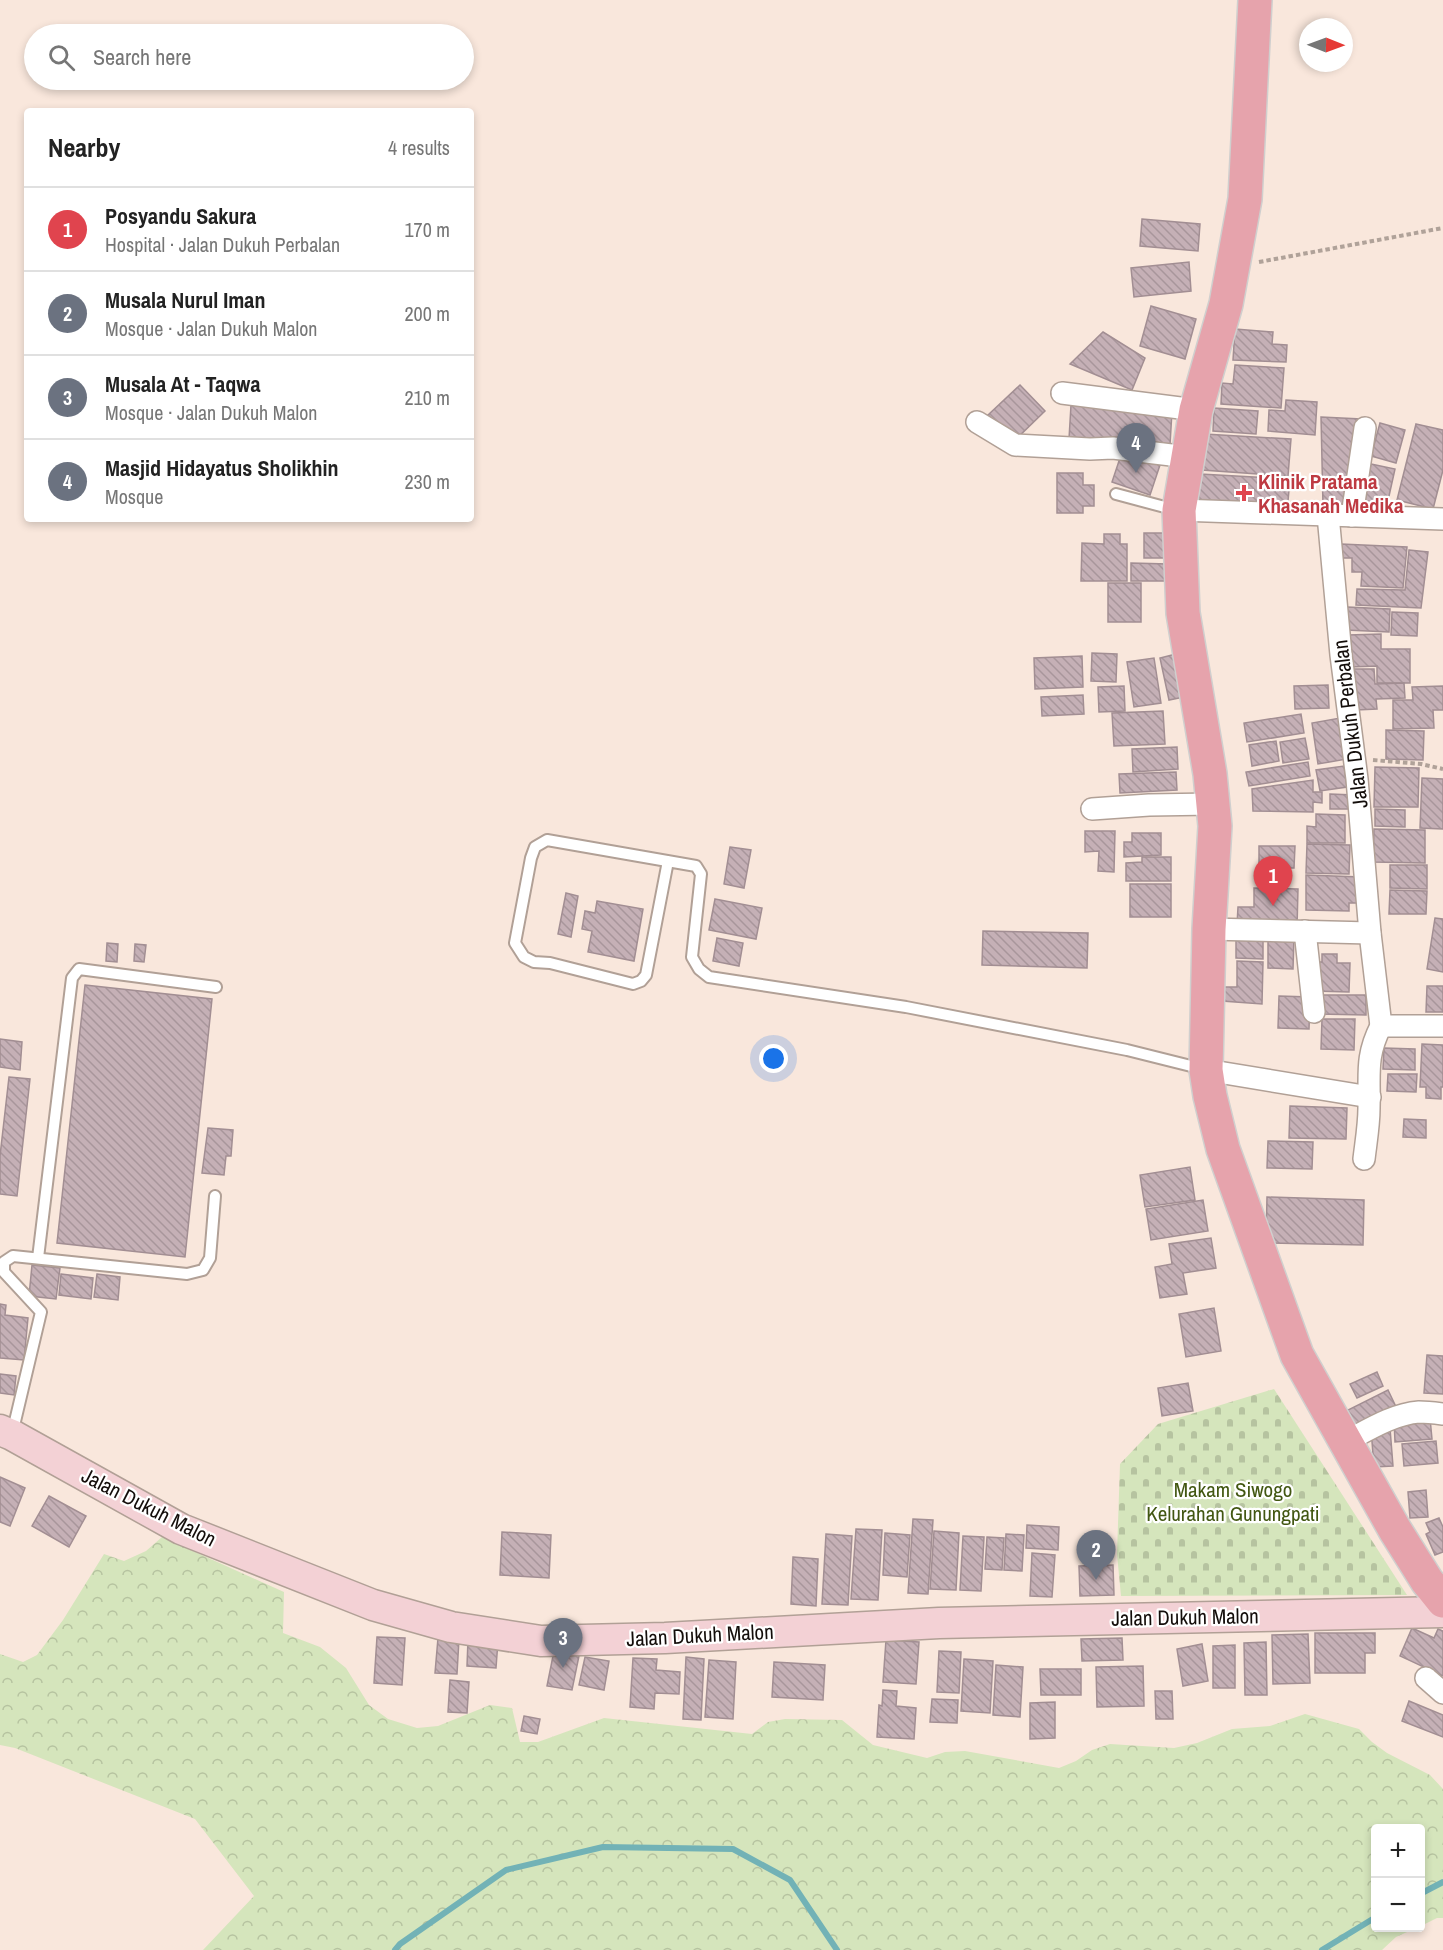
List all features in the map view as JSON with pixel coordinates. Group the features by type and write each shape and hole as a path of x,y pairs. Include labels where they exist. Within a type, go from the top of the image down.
{"main road":[{"path":"1255,0 1245,198 1226,304 1196,410 1179,510 1183,613 1209,764 1215,826 1209,929 1206,1070 1223,1149 1297,1355 1345,1442 1438,1585"}],"street":[{"path":"1062,393 1196,410"},
{"path":"977,422 1015,445 1113,448 1188,457"},
{"path":"1352,516 1365,428"},
{"path":"1179,510 1443,519"},
{"name":"Jalan Dukuh Perbalan","path":"1328,515 1381,1026"},
{"path":"1092,809 1213,804"},
{"path":"1209,929 1370,933"},
{"path":"1305,931 1314,1012"},
{"path":"1364,1159 1369,1121 1368,1065 1373,1042 1381,1026 1443,1026"},
{"path":"1206,1070 1370,1097"},
{"path":"1345,1442 1405,1415 1421,1412 1443,1414"},
{"name":"Jalan Dukuh Malon","path":"6,1432 182,1529 373,1605 451,1627 542,1641 665,1638 939,1623 1443,1611"},
{"path":"1426,1678 1443,1694"}],"lane":[{"path":"1116,495 1179,510"},
{"path":"668,861 646,975 641,981 633,984 550,963 534,962 524,957 515,943 531,858 535,847 547,840 668,861 696,866 701,874 692,957 699,969 710,977 906,1007 1127,1050 1206,1070"},
{"path":"38,1258 72,978 79,969 216,987"},
{"path":"6,1432 41,1312 4,1272 4,1262 13,1256 187,1274 203,1270 210,1258 215,1196"}],"path":[{"path":"1234,267 1443,228"},
{"path":"1354,758 1421,764 1443,769"}],"green space":[{"name":"Makam Siwogo Kelurahan Gunungpati","path":"1274,1389 1407,1595 1121,1596 1117,1554 1120,1464 1158,1424"},
{"path":"162,1537 284,1592 283,1633 320,1647 346,1668 369,1705 388,1719 417,1728 438,1726 490,1705 512,1708 520,1742 538,1742 604,1718 752,1734 768,1722 785,1719 842,1720 873,1745 927,1758 945,1752 965,1751 1059,1768 1076,1761 1092,1750 1110,1744 1174,1748 1197,1743 1232,1729 1270,1726 1305,1714 1359,1729 1387,1753 1430,1775 1443,1789 1443,1918 1437,1918 1425,1924 1425,1824 1371,1824 1371,1932 1407,1932 1396,1937 1382,1950 203,1950 254,1896 195,1819 15,1748 0,1745 0,1654 23,1662 37,1655 63,1620 104,1554 124,1561 146,1551"}],"building":[{"path":"1142,219 1200,224 1198,251 1140,246"},
{"path":"1189,262 1191,291 1134,297 1131,268"},
{"path":"1151,306 1196,319 1185,359 1140,346"},
{"path":"1235,329 1273,332 1272,344 1287,345 1286,362 1233,360"},
{"path":"1103,332 1145,358 1132,390 1070,364"},
{"path":"1235,365 1284,368 1281,408 1221,404 1222,383 1233,384"},
{"path":"1020,385 1045,411 1013,442 988,415"},
{"path":"1286,400 1317,402 1315,435 1268,431 1269,410 1285,411"},
{"path":"1071,405 1172,411 1170,445 1069,439"},
{"path":"1214,408 1258,411 1256,434 1213,431"},
{"path":"1321,417 1361,419 1346,506 1323,506"},
{"path":"1380,423 1405,430 1396,463 1371,456"},
{"path":"1416,424 1443,430 1443,470 1433,509 1397,500"},
{"path":"1204,434 1291,439 1288,476 1202,470"},
{"path":"1122,452 1160,465 1150,495 1112,482"},
{"path":"1371,464 1395,469 1387,505 1363,500"},
{"path":"1057,473 1083,473 1083,485 1094,485 1094,506 1083,506 1083,513 1057,513"},
{"name":"Klinik Pratama Khasanah Medika","path":"1200,474 1290,479 1287,512 1198,507"},
{"path":"1144,533 1166,533 1166,558 1144,558"},
{"path":"1104,534 1120,534 1120,544 1127,544 1127,581 1081,581 1082,543 1104,544"},
{"path":"1341,544 1407,547 1403,588 1361,586 1362,572 1352,572 1352,558 1340,558"},
{"path":"1409,550 1428,552 1421,608 1356,605 1357,589 1405,590"},
{"path":"1131,563 1168,564 1167,581 1131,581"},
{"path":"1108,583 1141,583 1141,622 1108,622"},
{"path":"1347,607 1390,609 1389,632 1346,630"},
{"path":"1392,612 1418,613 1417,636 1391,635"},
{"path":"1381,634 1381,649 1410,649 1410,683 1377,683 1377,666 1349,667 1348,635"},
{"path":"1092,653 1117,654 1116,682 1091,681"},
{"path":"1180,653 1189,696 1169,700 1160,658"},
{"path":"1082,656 1083,687 1035,689 1034,658"},
{"path":"1154,658 1161,703 1134,707 1127,662"},
{"path":"1349,669 1374,669 1375,684 1404,683 1405,698 1376,699 1377,709 1356,710"},
{"path":"1328,685 1329,708 1295,709 1294,686"},
{"path":"1124,686 1125,711 1099,712 1098,687"},
{"path":"1443,686 1443,710 1433,710 1434,728 1393,729 1393,700 1413,700 1412,687"},
{"path":"1083,695 1084,714 1042,716 1041,697"},
{"path":"1163,711 1165,744 1114,746 1112,713"},
{"path":"1301,714 1304,733 1247,742 1244,723"},
{"path":"1340,718 1347,759 1318,764 1312,723"},
{"path":"1386,730 1424,731 1423,760 1386,759"},
{"path":"1305,738 1309,759 1283,763 1280,742"},
{"path":"1276,741 1279,761 1252,766 1249,745"},
{"path":"1177,747 1178,769 1133,772 1132,749"},
{"path":"1308,762 1310,776 1249,786 1246,772"},
{"path":"1344,766 1347,787 1320,791 1316,770"},
{"path":"1375,767 1419,768 1418,807 1374,807"},
{"path":"1176,772 1177,790 1120,793 1119,774"},
{"path":"1422,778 1443,779 1443,829 1420,828"},
{"path":"1313,780 1313,792 1322,792 1322,803 1313,802 1313,812 1253,811 1252,789"},
{"path":"1330,794 1354,795 1354,809 1330,809"},
{"path":"1375,809 1405,810 1405,827 1375,826"},
{"path":"1316,814 1345,815 1345,843 1307,843 1307,826 1316,827"},
{"path":"1374,829 1425,830 1425,863 1373,862"},
{"path":"1085,831 1115,831 1114,872 1098,871 1099,851 1085,852"},
{"path":"1132,833 1161,833 1161,855 1124,857 1124,842 1132,842"},
{"path":"1307,844 1350,845 1349,874 1306,873"},
{"path":"1259,846 1295,846 1294,868 1259,868"},
{"path":"730,847 751,850 744,888 724,884"},
{"path":"1142,857 1171,857 1171,881 1126,881 1126,863 1142,862"},
{"path":"1390,865 1427,865 1427,889 1390,888"},
{"path":"1306,875 1361,877 1360,903 1349,903 1349,911 1306,910"},
{"path":"1130,884 1171,884 1171,917 1130,917"},
{"path":"1254,888 1298,889 1297,928 1237,925 1238,907 1254,907"},
{"path":"1390,890 1427,891 1426,914 1389,914"},
{"path":"566,893 578,896 571,937 558,934"},
{"path":"715,899 762,908 756,939 709,930"},
{"path":"597,901 643,909 634,961 588,952 592,931 582,929 585,911 595,913"},
{"path":"1435,918 1443,919 1443,972 1427,969"},
{"path":"983,931 1088,933 1087,968 982,965"},
{"path":"1268,936 1294,936 1293,969 1268,968"},
{"path":"717,938 743,943 739,966 713,961"},
{"path":"1236,938 1263,938 1263,959 1236,958"},
{"path":"107,943 118,944 117,962 106,961"},
{"path":"135,944 146,945 144,962 134,961"},
{"path":"1322,954 1337,954 1337,963 1350,963 1349,992 1314,991 1315,962 1322,962"},
{"path":"1237,961 1263,962 1262,1004 1222,1001 1222,987 1237,987"},
{"path":"85,985 212,999 185,1257 57,1243"},
{"path":"1427,986 1443,986 1443,1012 1426,1012"},
{"path":"1318,995 1366,995 1366,1015 1318,1014"},
{"path":"1279,996 1310,997 1309,1029 1278,1028"},
{"path":"1322,1019 1355,1019 1354,1050 1321,1049"},
{"path":"0,1039 22,1042 20,1070 0,1067"},
{"path":"1422,1044 1443,1045 1441,1099 1426,1098 1426,1087 1420,1087"},
{"path":"1384,1048 1415,1049 1415,1070 1383,1069"},
{"path":"1388,1074 1417,1074 1416,1092 1387,1091"},
{"path":"9,1077 30,1079 17,1196 0,1194 0,1156"},
{"path":"1290,1106 1347,1108 1346,1139 1289,1138"},
{"path":"1404,1119 1426,1120 1426,1138 1403,1137"},
{"path":"208,1128 233,1130 231,1156 226,1156 224,1175 202,1173"},
{"path":"1268,1141 1313,1142 1312,1169 1267,1168"},
{"path":"1190,1167 1195,1200 1145,1207 1140,1175"},
{"path":"1267,1197 1364,1200 1363,1245 1266,1243"},
{"path":"1203,1200 1208,1231 1151,1240 1146,1209"},
{"path":"1211,1238 1216,1268 1183,1273 1187,1294 1160,1298 1155,1267 1172,1264 1169,1244"},
{"path":"32,1265 60,1268 56,1299 29,1296"},
{"path":"61,1274 93,1278 91,1299 59,1295"},
{"path":"97,1274 120,1277 118,1300 94,1297"},
{"path":"0,1304 6,1305 5,1315 28,1318 24,1360 0,1358"},
{"path":"1214,1308 1221,1351 1186,1357 1179,1314"},
{"path":"1427,1355 1443,1356 1443,1394 1424,1393"},
{"path":"1377,1372 1383,1386 1357,1398 1350,1384"},
{"path":"0,1374 16,1376 14,1395 0,1393"},
{"path":"1188,1383 1193,1411 1162,1416 1158,1388"},
{"path":"1388,1390 1397,1409 1351,1432 1342,1413"},
{"path":"1430,1418 1432,1439 1395,1442 1394,1420"},
{"path":"1390,1428 1393,1466 1374,1467 1371,1429"},
{"path":"1436,1441 1438,1463 1404,1466 1402,1444"},
{"path":"0,1477 25,1488 10,1526 0,1522"},
{"path":"1426,1490 1428,1517 1410,1518 1408,1492"},
{"path":"49,1496 86,1516 69,1547 32,1526"},
{"path":"1439,1518 1443,1527 1443,1552 1435,1555 1426,1534 1430,1532 1426,1523"},
{"path":"913,1519 933,1520 928,1594 908,1593"},
{"path":"1027,1525 1059,1527 1058,1550 1026,1548"},
{"path":"856,1529 882,1530 878,1600 851,1599"},
{"path":"934,1531 959,1533 956,1590 930,1589"},
{"path":"502,1532 551,1535 549,1578 500,1575"},
{"path":"885,1533 910,1535 907,1577 883,1575"},
{"path":"826,1534 852,1536 848,1605 822,1604"},
{"path":"1006,1534 1024,1535 1022,1571 1004,1570"},
{"path":"963,1536 984,1537 981,1591 960,1590"},
{"path":"987,1537 1004,1538 1002,1570 985,1569"},
{"path":"1032,1553 1055,1555 1052,1597 1030,1596"},
{"path":"793,1557 818,1559 816,1606 791,1604"},
{"path":"1113,1565 1114,1595 1080,1596 1079,1566"},
{"path":"1412,1628 1434,1638 1438,1629 1443,1631 1443,1676 1400,1656"},
{"path":"1315,1633 1375,1633 1375,1653 1365,1653 1365,1673 1315,1673"},
{"path":"1308,1634 1310,1683 1273,1684 1272,1635"},
{"path":"377,1637 405,1638 402,1685 374,1683"},
{"path":"438,1638 459,1639 457,1674 435,1673"},
{"path":"1122,1638 1123,1660 1082,1661 1081,1639"},
{"path":"468,1640 498,1641 496,1668 467,1666"},
{"path":"886,1640 919,1642 916,1684 883,1682"},
{"path":"1266,1642 1267,1695 1245,1695 1244,1643"},
{"path":"1202,1644 1208,1681 1183,1686 1177,1649"},
{"path":"1235,1645 1235,1688 1213,1688 1213,1646"},
{"path":"555,1646 580,1651 572,1690 547,1686"},
{"path":"939,1651 961,1652 959,1693 937,1692"},
{"path":"585,1657 609,1661 604,1690 579,1685"},
{"path":"686,1657 704,1659 701,1720 683,1719"},
{"path":"633,1658 657,1659 656,1670 680,1672 679,1694 655,1693 654,1709 630,1707"},
{"path":"964,1659 993,1661 990,1713 961,1711"},
{"path":"709,1660 736,1662 733,1719 705,1717"},
{"path":"774,1662 825,1665 823,1700 772,1697"},
{"path":"996,1665 1023,1667 1020,1717 993,1715"},
{"path":"1143,1666 1144,1706 1097,1707 1096,1667"},
{"path":"1040,1669 1081,1669 1081,1695 1041,1695"},
{"path":"450,1680 469,1682 467,1713 448,1712"},
{"path":"883,1690 897,1691 896,1706 916,1708 914,1739 877,1737 879,1705 882,1706"},
{"path":"1155,1691 1172,1691 1173,1719 1156,1719"},
{"path":"932,1699 958,1700 957,1723 930,1722"},
{"path":"1409,1701 1443,1715 1443,1737 1402,1721"},
{"path":"1055,1702 1055,1738 1030,1739 1030,1703"},
{"path":"524,1716 540,1719 537,1734 521,1731"}],"waterway":[{"path":"395,1950 400,1944 506,1870 603,1847 733,1849 790,1880 837,1950"},
{"path":"1425,1891 1443,1882"},
{"path":"1322,1950 1371,1920"}],"place":[{"name":"Masjid Hidayatus Sholikhin","path":"1136,473"},
{"name":"Klinik Pratama Khasanah Medika","path":"1244,493"},
{"name":"Posyandu Sakura","path":"1273,906"},
{"name":"Musala Nurul Iman","path":"1096,1580"},
{"name":"Musala At - Taqwa","path":"563,1668"}]}
